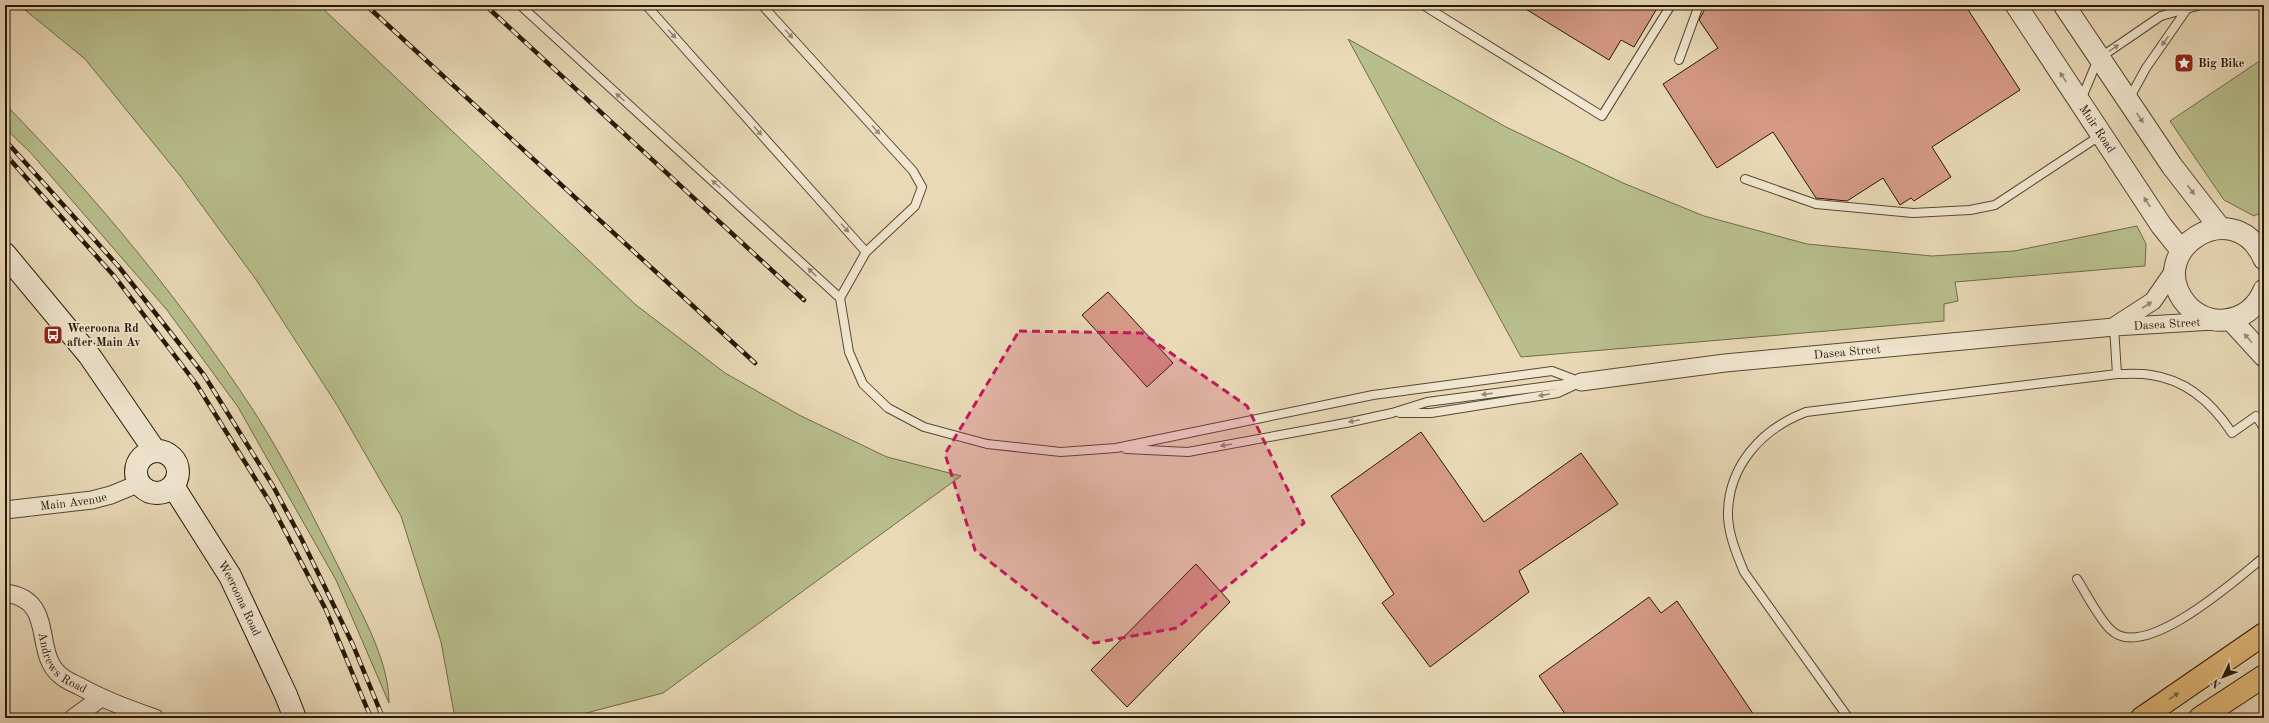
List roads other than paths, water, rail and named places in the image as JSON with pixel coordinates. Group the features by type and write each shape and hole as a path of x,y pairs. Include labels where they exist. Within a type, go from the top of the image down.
{"highway":[{"path":"2142,718 2264,634"},
{"path":"2200,718 2264,676"}],"main road":[{"path":"5,254 89,355 155,451"},
{"path":"155,451 166,453 175,460 178,470 173,486 160,493 145,489 140,483 136,471 140,460 149,453 155,451"},
{"name":"Weeroona Road","path":"173,486 230,576 286,695 295,718"}],"street":[{"name":"Muir Road","path":"2016,5 2161,225 2178,259"},
{"path":"2064,5 2098,59 2128,100 2172,166 2215,222 2243,234 2263,252"},
{"path":"2215,222 2205,231 2192,238 2178,259 2176,284 2182,299 2192,310 2205,318 2226,320 2243,315 2253,308 2264,290"},
{"name":"Dasea Street","path":"2114,326 2153,301 2178,259"},
{"path":"2226,320 2264,356"},
{"name":"Dasea Street","path":"1581,382 1725,363 2114,326 2226,320"},
{"name":"Main Avenue","path":"5,510 92,500 111,495 140,483"},
{"name":"Andrews Road","path":"5,593 22,598 30,604 36,612 41,622 52,665 60,675 101,698 145,716"},
{"path":"73,718 101,698"}],"lane":[{"path":"520,5 840,298 849,352 863,384 888,408 924,427 987,444 1061,452 1116,448 1188,452 1392,413 1427,402 1581,382"},
{"path":"646,5 866,252"},
{"path":"762,5 913,170 922,187 914,206 866,252 840,298"},
{"path":"1423,5 1602,116 1671,5"},
{"path":"1679,60 1699,5"},
{"path":"2080,102 2098,59 2161,16 2201,5"},
{"path":"2128,100 2146,68 2187,9"},
{"path":"1745,179 1816,204 1913,213 1970,210 1996,205 2102,135"},
{"path":"2114,326 2117,374"},
{"path":"1116,448 1373,395 1552,371 1581,382"},
{"path":"1847,716 1744,572 1735,550 1728,518 1729,497 1735,475 1745,457 1772,429 1788,418 1806,412 2117,374 2151,375 2175,381 2192,390 2210,404 2232,433 2256,416 2264,428"},
{"path":"1392,413 1431,413 1550,394 1581,382"},
{"path":"2077,579 2111,630 2123,637 2139,636 2169,628 2214,597 2264,557"}],"railway":[{"path":"366,5 755,363"},
{"path":"485,5 804,300"},
{"path":"5,140 119,267 204,375 273,486 302,540 353,645 383,718"},
{"path":"5,154 115,277 197,385 271,504 326,610 371,718"}],"place":[{"name":"Big Bike","path":"2184,63"},
{"name":"Weeroona Rd after Main Av","path":"53,335"}]}
